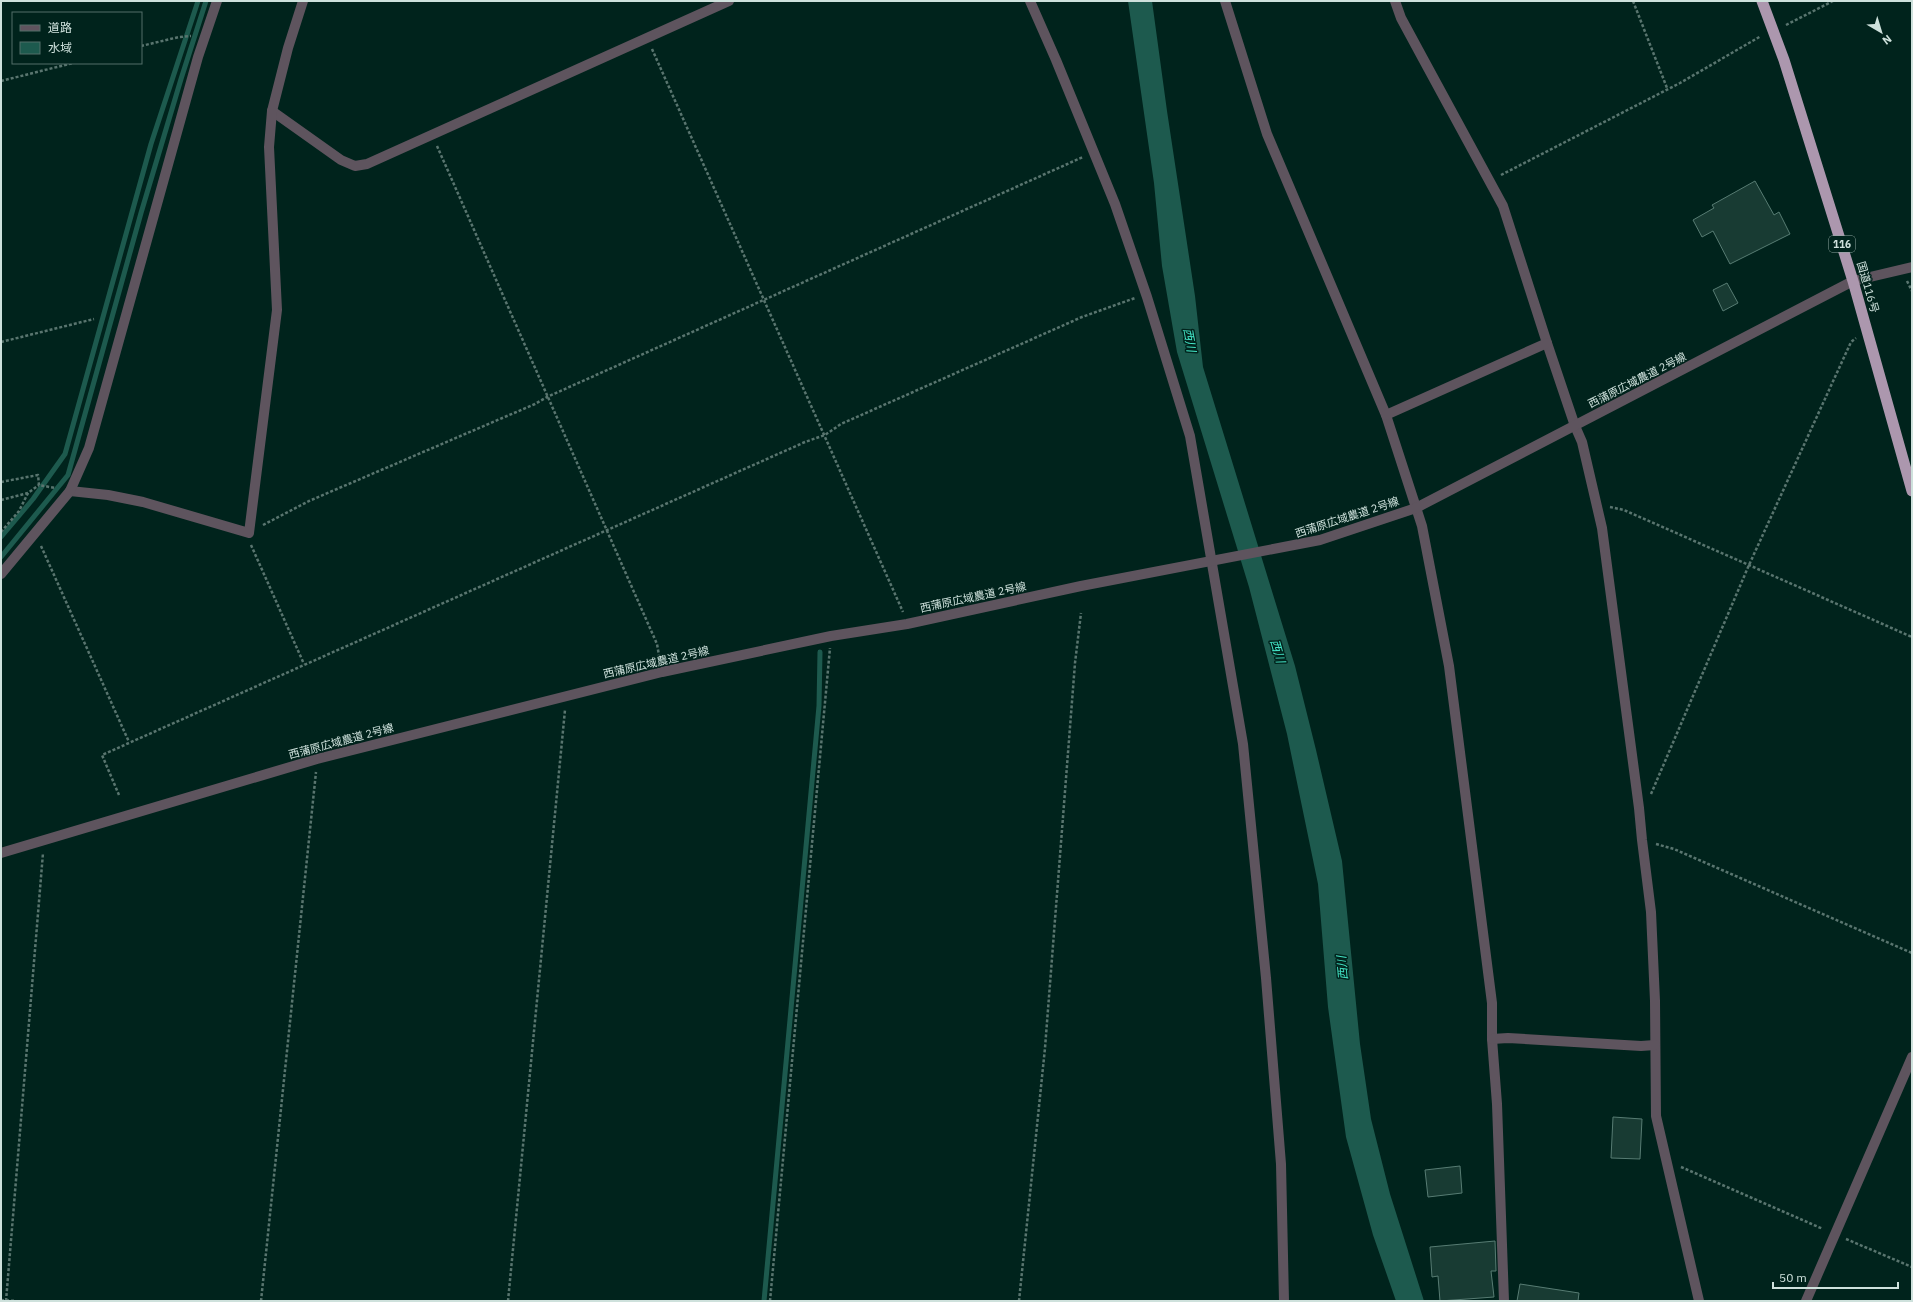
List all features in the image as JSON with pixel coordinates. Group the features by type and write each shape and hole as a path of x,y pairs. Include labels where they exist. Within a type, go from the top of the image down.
{"highway":[{"name":"国道116号","path":"1762,1 1774,32 1853,281 1912,491"}],"street":[{"path":"1,574 70,491 90,448 160,191 203,40 217,1"},
{"path":"70,491 108,495 143,502 248,532 277,310 269,147 272,110 288,48 303,1"},
{"path":"272,110 341,160 355,166 367,164 729,1"},
{"path":"1030,1 1115,204 1146,294 1190,436 1243,744 1252,828 1281,1164 1284,1301"},
{"path":"1225,1 1267,134 1386,415 1422,526 1450,673 1492,1003 1492,1039 1497,1104 1504,1301"},
{"path":"1395,1 1408,30 1503,206 1575,426 1582,442 1602,528 1639,808 1651,912 1656,1045 1656,1116 1699,1301"},
{"name":"西蒲原広域農道 2号線","path":"1,853 317,759 662,672 831,636 907,624 1088,585 1212,562 1226,558 1303,545 1416,508 1853,281 1912,267"},
{"path":"1386,415 1547,342"},
{"path":"1492,1039 1508,1038 1641,1046 1656,1045"},
{"path":"1806,1301 1912,1057"}],"path":[{"path":"1633,1 1667,88"},
{"path":"1490,181 1667,88 1680,83 1758,37 1774,32 1833,1"},
{"path":"142,46 179,37 196,36 203,40"},
{"path":"647,38 902,608 907,624"},
{"path":"1,81 69,64"},
{"path":"432,135 657,644 662,672"},
{"path":"304,664 252,548 248,532 309,501 528,407 547,397 1093,153"},
{"path":"119,795 102,754 805,442 825,435 841,424 1075,320 1146,294"},
{"path":"1,342 94,319"},
{"path":"1639,808 1654,791 1749,565 1851,342 1868,331"},
{"path":"1,482 38,475 39,484"},
{"path":"1,500 28,492 39,484 70,491"},
{"path":"1,532 19,512 28,492"},
{"path":"1596,503 1624,510 1912,637"},
{"path":"35,533 129,742"},
{"path":"1019,1301 1045,1048 1075,663 1081,613"},
{"path":"770,1301 831,636"},
{"path":"508,1301 566,696"},
{"path":"261,1301 317,759"},
{"path":"1642,840 1674,849 1912,953"},
{"path":"6,1300 44,841"},
{"path":"1667,1166 1685,1168 1835,1235 1912,1267"},
{"path":"1,1300 16,1301"}],"water":[{"name":"西川","path":"1128,1 1152,1 1195,296 1203,367 1295,666 1316,750 1342,861 1360,1044 1371,1119 1390,1194 1424,1301 1396,1301 1373,1235 1346,1137 1328,1007 1318,884 1287,734 1249,587 1177,352 1162,266 1154,183"}],"building":[{"path":"1755,181 1774,215 1779,212 1790,234 1730,264 1713,231 1702,237 1693,220 1714,208 1712,205"},
{"path":"1727,283 1738,303 1723,311 1713,290"},
{"path":"1613,1117 1642,1119 1640,1159 1611,1158"},
{"path":"1460,1166 1462,1193 1428,1197 1425,1170"},
{"path":"1495,1241 1496,1271 1491,1271 1494,1297 1440,1301 1438,1276 1432,1277 1430,1247"},
{"path":"1520,1284 1579,1293 1578,1301 1517,1301"}],"waterway":[{"path":"1,537 33,499 65,454 151,144 198,1"},
{"path":"1,557 68,475 141,213 206,1"},
{"path":"764,1301 819,706 820,652"}]}
